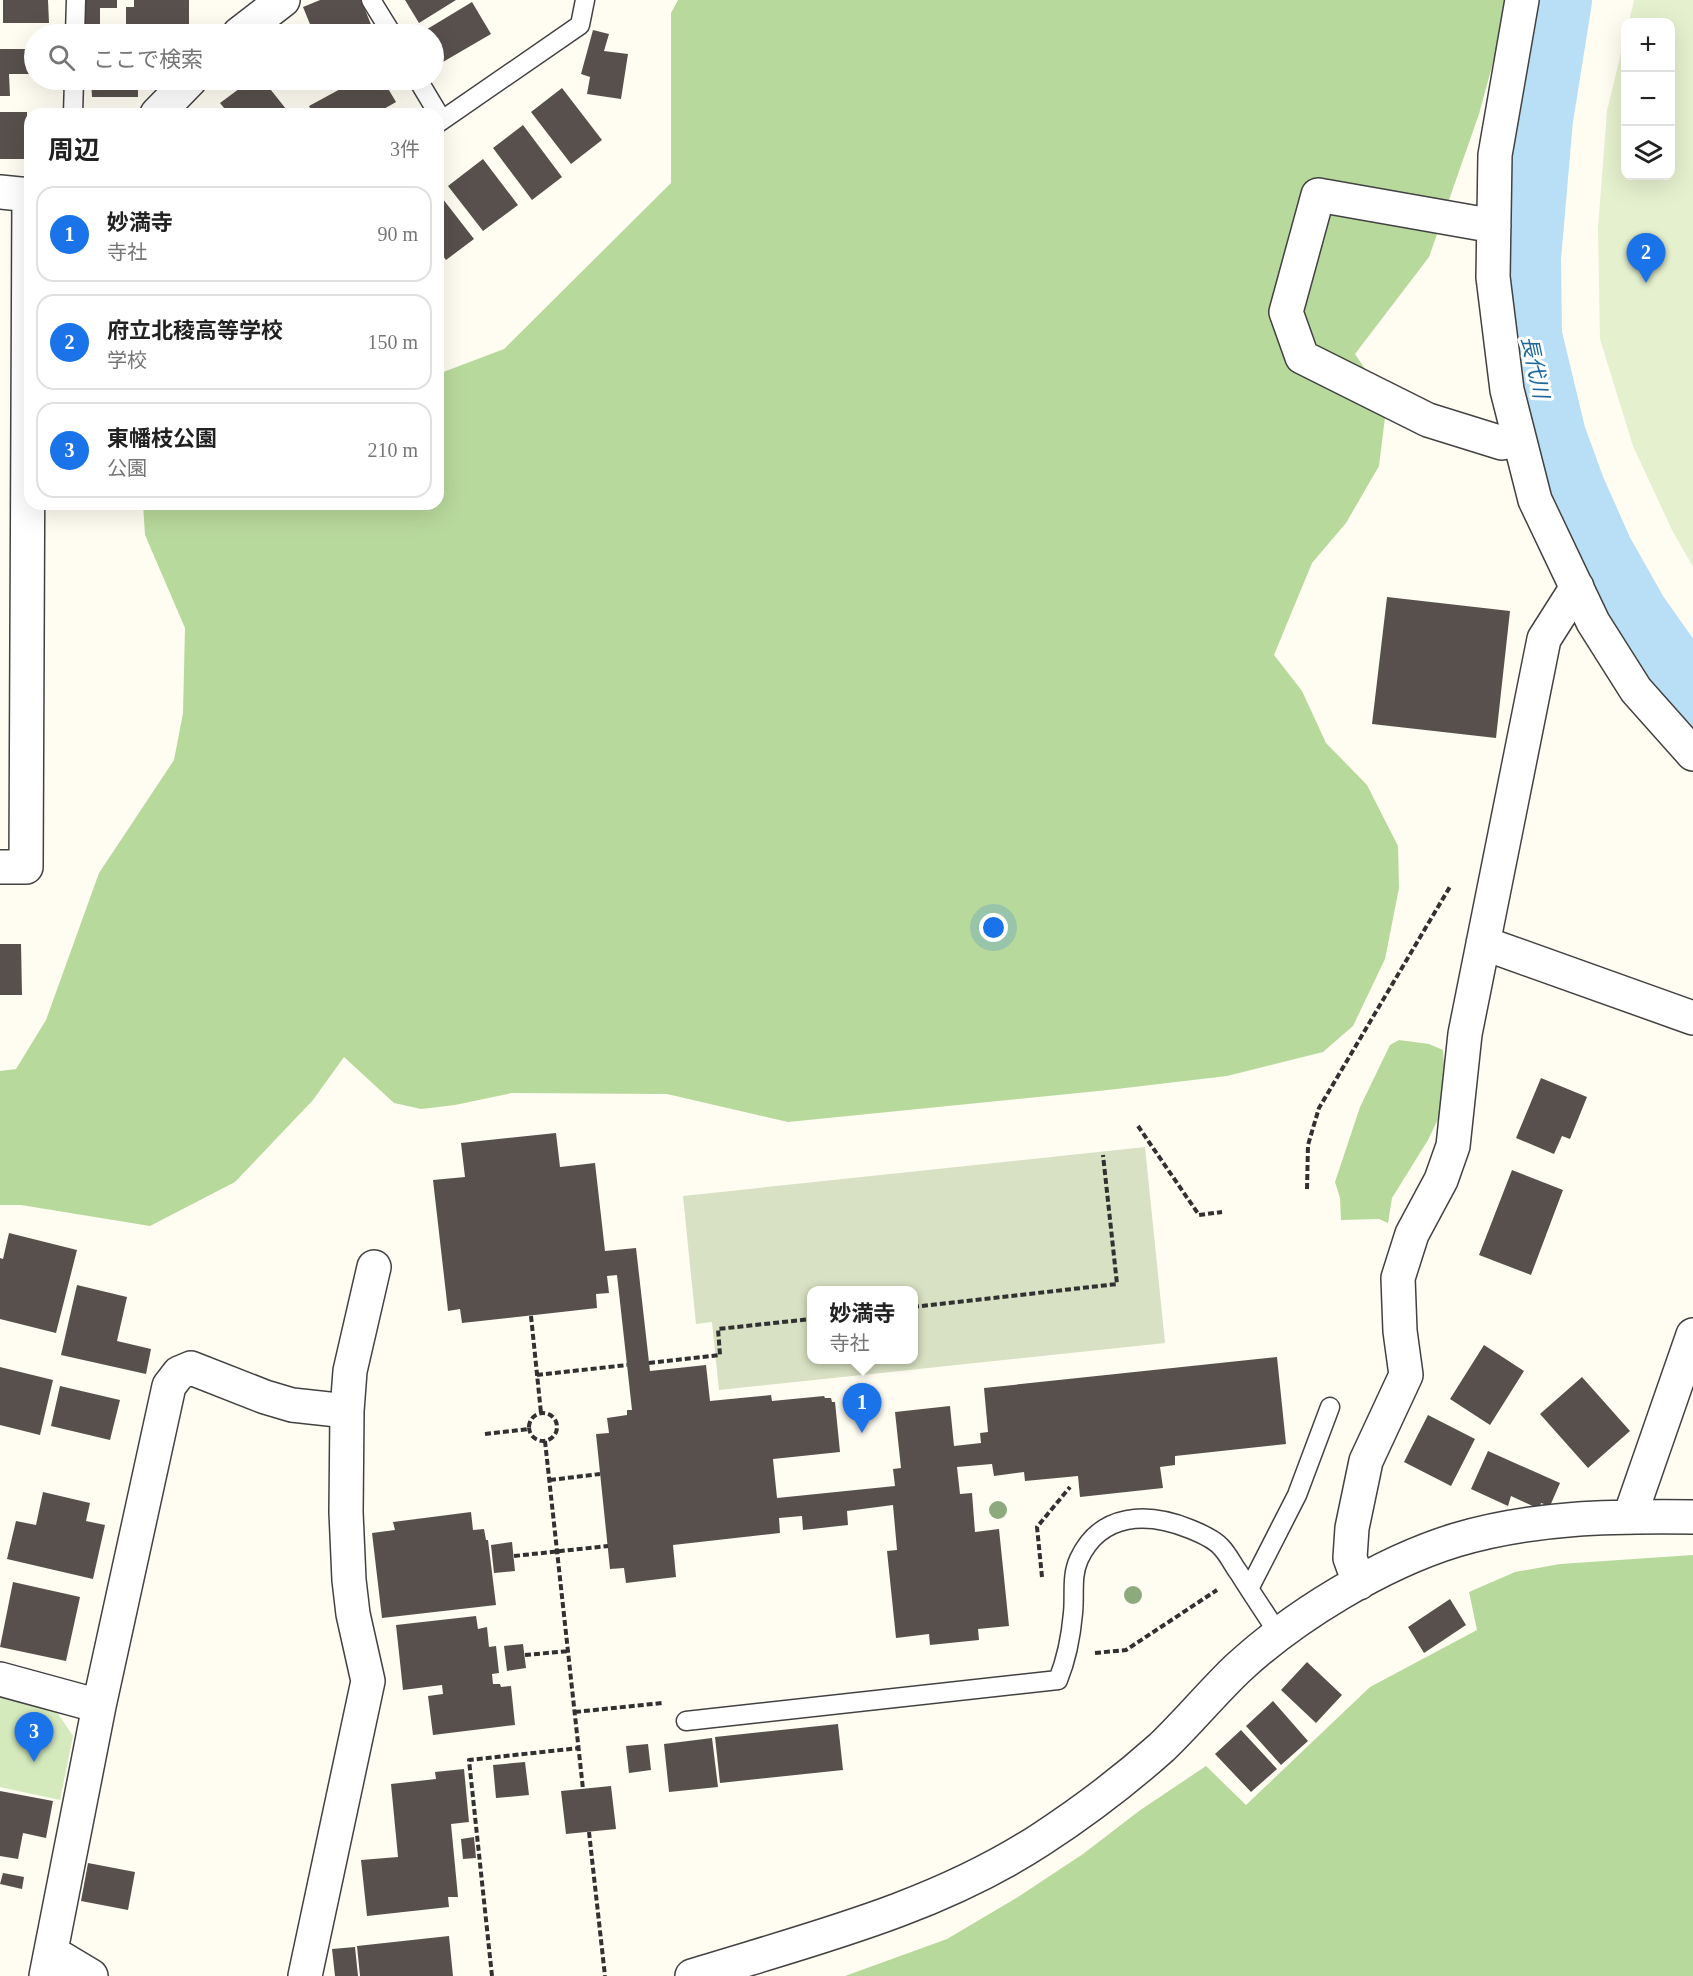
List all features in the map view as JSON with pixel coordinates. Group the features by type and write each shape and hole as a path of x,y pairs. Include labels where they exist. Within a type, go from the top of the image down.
{"street":[{"path":"252,24 283,0"},
{"path":"1522,0 1495,155 1493,277 1507,390 1535,500 1593,622 1636,690 1693,754"},
{"path":"163,108 180,90"},
{"path":"0,192 24,194"},
{"path":"1494,226 1318,195 1286,312 1302,357 1428,420 1502,443 1519,439"},
{"path":"0,867 26,867 28,510"},
{"path":"1359,1583 1350,1558 1352,1528 1366,1461 1406,1375 1400,1331 1398,1278 1412,1234 1441,1180 1453,1146 1465,1034 1544,639 1577,587"},
{"path":"1483,944 1693,1018"},
{"path":"305,1976 368,1681 353,1614 347,1557 346,1412 350,1371 374,1267"},
{"path":"1630,1516 1693,1335"},
{"path":"91,1976 49,1964 99,1706 170,1386 179,1373 191,1368 292,1405 346,1412"},
{"path":"692,1976 895,1912 991,1869 1072,1819 1123,1780 1163,1746 1236,1670 1279,1635 1359,1583 1401,1562 1466,1538 1513,1527 1560,1520 1630,1516 1693,1517"},
{"path":"0,1679 99,1706"}],"lane":[{"path":"75,24 76,0"},
{"path":"372,0 386,24"},
{"path":"444,118 580,25 585,0"},
{"path":"73,108 74,90"},
{"path":"423,90 433,108"},
{"path":"1245,1582 1297,1495 1330,1407"},
{"path":"686,1721 1058,1680 1071,1632 1073,1585 1079,1558 1095,1537 1108,1527 1134,1518 1156,1519 1197,1532 1221,1546 1279,1635"}],"path":[{"path":"1307,1189 1308,1145 1319,1108 1451,885"},
{"path":"1138,1126 1199,1215 1222,1212"},
{"path":"918,1306 1118,1284 1103,1155"},
{"path":"531,1316 541,1413"},
{"path":"649,1363 720,1354 718,1329 807,1319"},
{"path":"537,1375 627,1365"},
{"path":"541,1413 550,1414 557,1425 556,1433 545,1441 535,1438 530,1429 532,1419 541,1413"},
{"path":"485,1434 530,1429"},
{"path":"545,1441 583,1789"},
{"path":"550,1480 600,1474"},
{"path":"1037,1527 1070,1487"},
{"path":"514,1556 608,1546"},
{"path":"1126,1650 1245,1582"},
{"path":"525,1655 569,1651"},
{"path":"492,1976 469,1760 579,1748"},
{"path":"589,1832 605,1976"}],"green space":[{"path":"678,0 1510,0 1479,114 1429,257 1355,354 1387,401 1379,466 1346,523 1312,563 1274,655 1302,691 1326,743 1367,785 1398,846 1399,888 1385,959 1353,1026 1323,1052 1227,1076 788,1122 667,1094 512,1093 455,1105 421,1109 394,1103 344,1057 313,1100 235,1182 150,1226 21,1205 0,1205 0,1071 16,1069 46,1020 99,873 174,760 183,713 185,628 145,535 143,510 444,510 444,372 504,349 671,183 671,13"},
{"path":"1634,0 1693,0 1693,567 1673,532 1633,446 1600,339 1598,228 1607,111 1621,53 1621,180 1675,180 1675,18 1630,18"},
{"path":"1399,1040 1429,1044 1443,1050 1445,1075 1440,1115 1428,1140 1392,1198 1388,1223 1379,1219 1341,1220 1340,1198 1335,1182 1360,1107 1390,1045"},
{"path":"1145,1147 1165,1343 719,1390 712,1322 696,1324 683,1196"},
{"path":"1693,1555 1693,1976 845,1976 947,1939 1018,1897 1083,1854 1139,1811 1206,1766 1246,1805 1370,1687 1477,1630 1469,1592 1515,1572 1560,1564"},
{"path":"0,1698 56,1711 73,1736 60,1800 0,1787"}],"building":[{"path":"3,0 48,0 49,23 3,23"},
{"path":"85,0 117,0 117,8 100,8 100,24 85,24"},
{"path":"134,0 189,0 189,24 126,24 126,7 134,7"},
{"path":"320,0 361,0 371,24 310,24 303,7"},
{"path":"405,0 456,0 419,23"},
{"path":"472,2 491,34 444,61 444,24 436,24"},
{"path":"593,30 609,34 604,51 628,54 621,99 587,94 590,77 581,74"},
{"path":"0,49 24,49 24,74 9,74 10,96 0,96"},
{"path":"562,88 602,140 571,164 531,112"},
{"path":"92,90 138,90 138,97 92,97"},
{"path":"238,90 271,90 285,108 224,108 220,103"},
{"path":"339,90 389,90 396,102 386,108 310,108 309,106"},
{"path":"0,112 24,112 24,159 0,159"},
{"path":"523,125 562,177 532,200 493,148"},
{"path":"483,159 518,205 483,231 448,186"},
{"path":"444,200 474,239 446,260 444,257"},
{"path":"1387,597 1510,611 1496,738 1372,724"},
{"path":"0,944 21,944 22,995 0,995"},
{"path":"1541,1078 1587,1097 1570,1139 1562,1136 1554,1154 1516,1138"},
{"path":"556,1133 560,1167 595,1163 605,1251 636,1248 650,1371 706,1365 710,1401 771,1395 772,1401 824,1396 835,1402 840,1452 773,1459 777,1498 895,1486 893,1469 901,1468 895,1412 950,1406 954,1446 981,1443 980,1433 988,1432 984,1388 1277,1357 1286,1444 1175,1456 1175,1465 1160,1467 1163,1488 1080,1497 1078,1476 1025,1481 1024,1472 994,1476 992,1464 957,1467 960,1494 972,1493 975,1532 999,1529 1009,1626 978,1629 979,1640 930,1645 929,1634 896,1638 887,1551 897,1550 893,1505 847,1511 848,1525 803,1530 802,1516 779,1518 780,1533 673,1545 676,1577 626,1583 624,1568 610,1569 596,1434 609,1433 607,1418 627,1415 627,1410 632,1410 617,1275 607,1276 609,1293 596,1294 597,1308 462,1323 460,1309 448,1311 433,1180 465,1177 461,1143"},
{"path":"1512,1170 1563,1190 1531,1275 1479,1255"},
{"path":"9,1233 77,1250 56,1333 0,1319 0,1258 3,1259"},
{"path":"77,1285 127,1297 117,1341 151,1349 146,1374 61,1355"},
{"path":"1484,1345 1524,1371 1490,1425 1450,1399"},
{"path":"0,1367 53,1380 40,1435 0,1425"},
{"path":"1582,1377 1630,1431 1588,1468 1540,1414"},
{"path":"60,1386 120,1400 110,1440 51,1426"},
{"path":"1428,1415 1475,1439 1451,1486 1404,1462"},
{"path":"1488,1451 1560,1483 1550,1506 1541,1503 1539,1509 1511,1496 1508,1506 1471,1489"},
{"path":"43,1492 90,1503 86,1521 105,1525 93,1579 7,1559 16,1521 36,1525"},
{"path":"471,1512 473,1530 484,1529 486,1540 488,1540 496,1605 382,1618 372,1533 395,1530 393,1522"},
{"path":"512,1542 515,1571 494,1573 491,1545"},
{"path":"13,1582 80,1597 66,1661 0,1647"},
{"path":"1450,1599 1466,1625 1424,1653 1408,1627"},
{"path":"476,1616 478,1629 487,1627 489,1647 496,1646 499,1673 492,1674 493,1684 500,1684 501,1687 511,1686 515,1725 433,1735 428,1696 443,1694 442,1685 403,1690 396,1625"},
{"path":"523,1644 526,1668 507,1671 504,1646"},
{"path":"1307,1662 1342,1695 1316,1723 1281,1690"},
{"path":"1273,1701 1308,1741 1281,1765 1246,1726"},
{"path":"838,1724 843,1770 720,1783 715,1737"},
{"path":"1241,1730 1277,1769 1251,1792 1215,1754"},
{"path":"712,1738 718,1787 669,1792 664,1744"},
{"path":"648,1744 651,1770 629,1773 626,1746"},
{"path":"525,1762 529,1795 496,1798 493,1765"},
{"path":"464,1769 469,1822 451,1824 458,1897 448,1897 449,1907 367,1916 361,1860 398,1857 391,1784 436,1779 435,1772"},
{"path":"611,1786 616,1829 566,1834 561,1791"},
{"path":"0,1791 53,1801 46,1838 23,1833 18,1859 0,1856"},
{"path":"474,1837 476,1858 463,1859 461,1839"},
{"path":"88,1863 135,1872 128,1910 81,1901"},
{"path":"3,1873 24,1877 22,1889 0,1884"},
{"path":"449,1936 453,1976 360,1976 357,1946"},
{"path":"355,1947 358,1976 335,1976 332,1949"}],"waterway":[{"name":"長代川","path":"1556,0 1537,119 1525,258 1526,336 1550,436 1570,491 1598,554 1633,616 1693,696"}],"place":[{"name":"府立北稜高等学校","path":"1646,283"},
{"name":"妙満寺","path":"862,1433"},
{"name":"東幡枝公園","path":"34,1762"}]}
